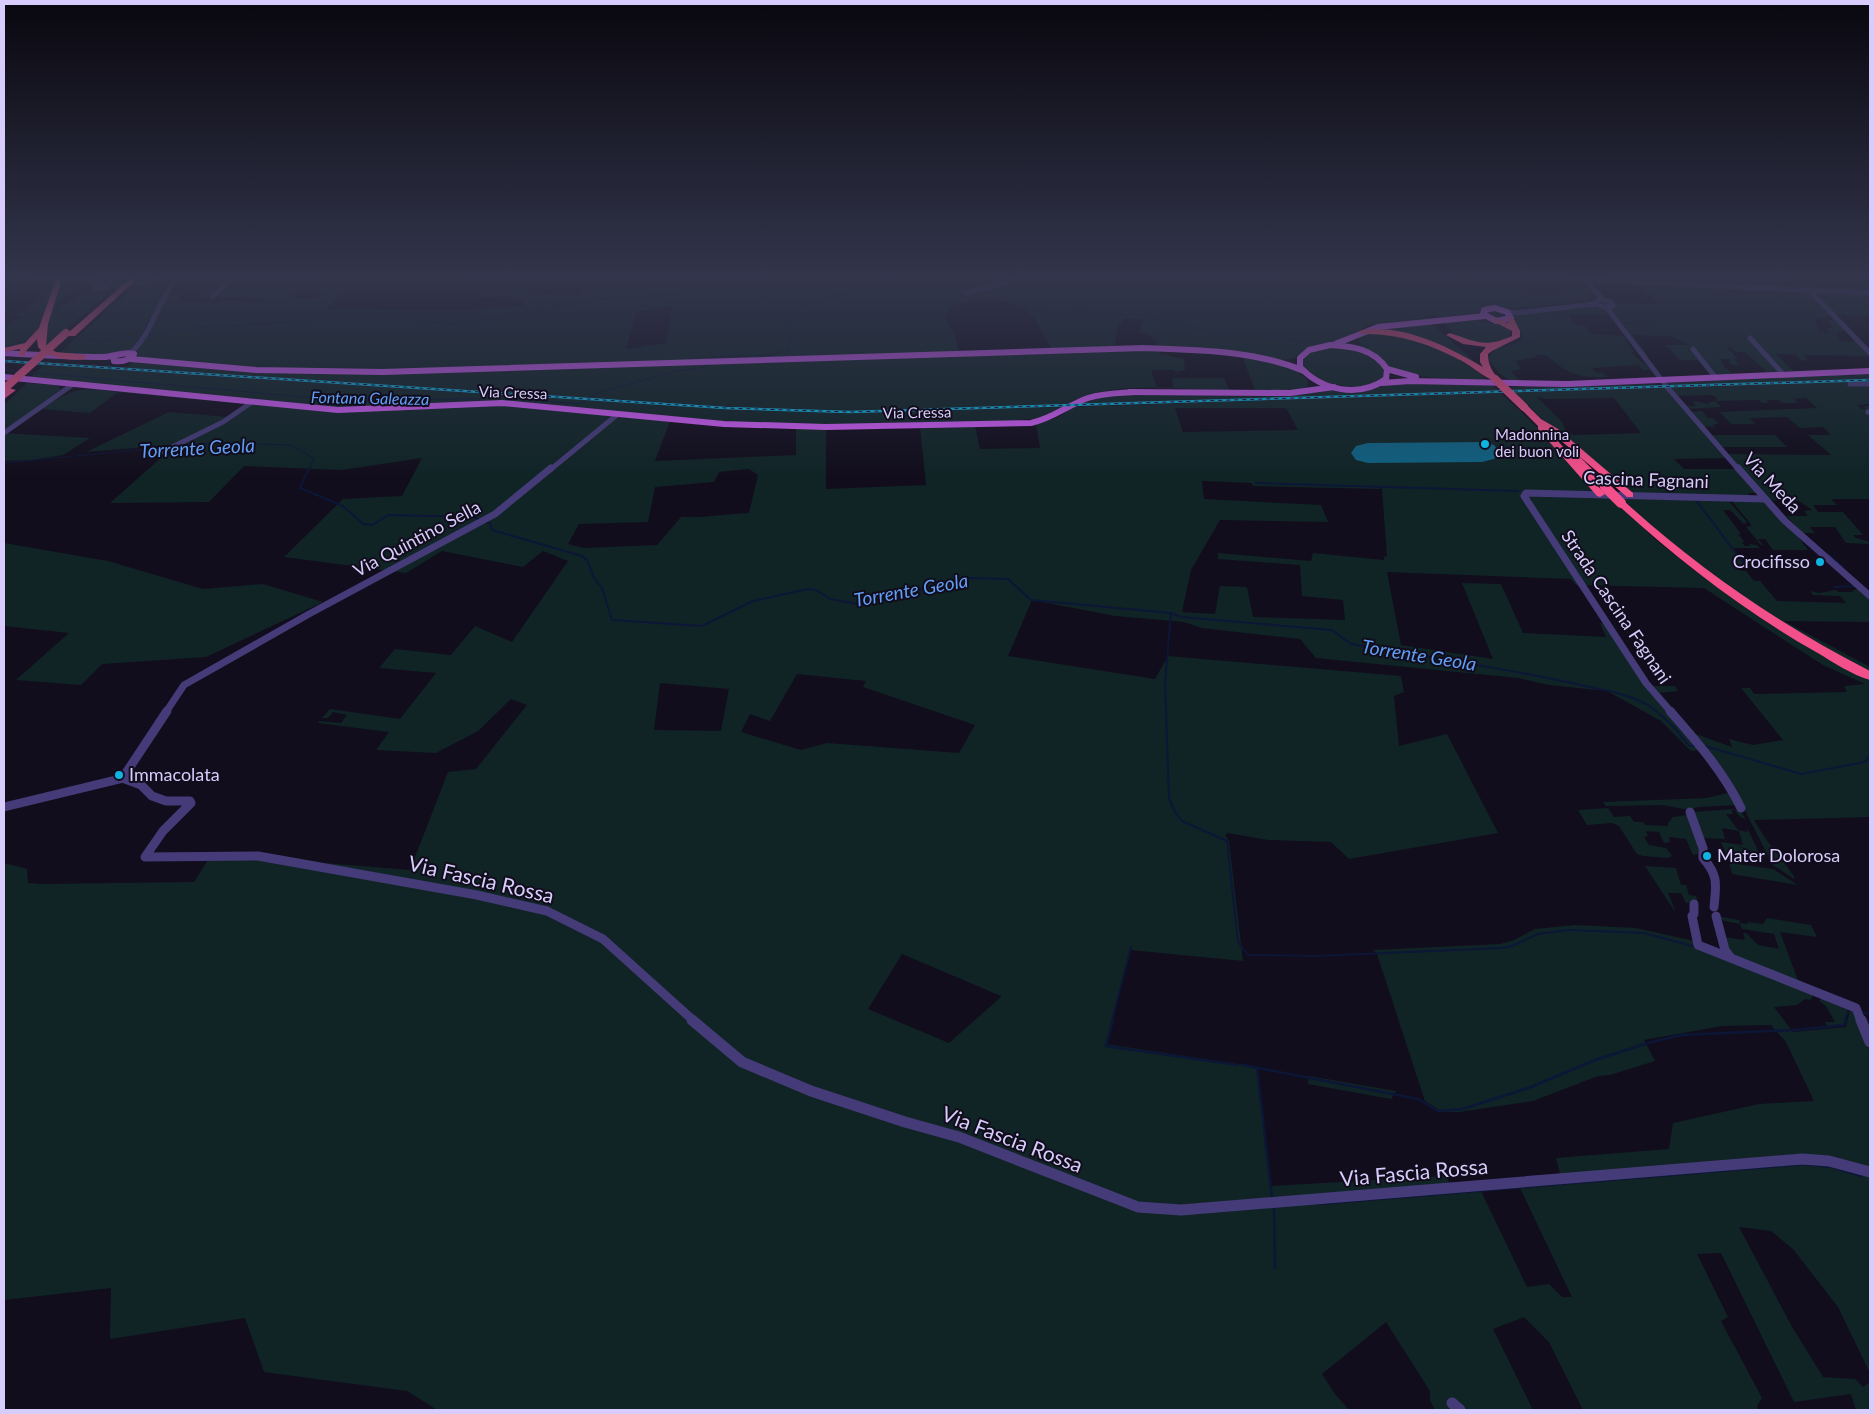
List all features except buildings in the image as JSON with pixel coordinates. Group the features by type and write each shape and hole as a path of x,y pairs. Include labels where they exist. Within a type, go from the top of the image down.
{"highway":[{"path":"22,354 22,351 28,345"},
{"path":"4,352 28,345"},
{"path":"22,354 37,345"},
{"path":"41,345 43,348 54,353 84,357"},
{"path":"4,397 8,389 57,345"},
{"path":"1430,345 1462,358 1494,378 1538,421 1555,431 1630,495"},
{"path":"1485,345 1492,347"},
{"path":"1494,378 1484,362 1484,354 1497,345"},
{"path":"1538,421 1542,429 1602,490 1621,503 1660,540 1730,594 1802,639 1870,676"}],"main road":[{"path":"1273,361 1290,361 1314,348 1330,345 1364,351"},
{"path":"1358,345 1364,351 1382,361 1388,374 1382,383"},
{"path":"4,352 114,358 114,361 119,362 131,356 163,364 354,372 1143,348 1196,351 1273,361 1296,367 1306,374 1334,387"},
{"path":"1297,392 1311,386 1299,362 1302,354"},
{"path":"1387,369 1409,376 1441,381"},
{"path":"1015,423 1052,416 1083,397 1109,391 1297,392 1320,387 1361,389 1382,383 1441,381 1536,384 1870,371"},
{"name":"Via Cressa","path":"4,377 348,410 508,403 724,424 901,426 1015,423"}],"street":[{"path":"131,356 138,345"},
{"name":"Via Meda","path":"1635,345 1662,380 1786,521 1870,596"},
{"path":"1756,345 1784,375"},
{"path":"1693,349 1716,378"},
{"path":"1850,384 1870,384"},
{"path":"4,433 72,385"},
{"path":"165,450 223,422 252,402"},
{"name":"Via Quintino Sella","path":"124,778 127,768 184,685 495,514 618,414"},
{"name":"Cascina Fagnani","path":"1526,493 1602,490 1630,495 1766,499"},
{"name":"Strada Cascina Fagnani","path":"1526,493 1525,499 1646,683 1708,755 1730,785 1741,808"},
{"path":"4,806 124,778"},
{"name":"Via Fascia Rossa","path":"124,778 141,785 152,796 166,800 190,801 191,803 163,831 145,857 258,856 477,894 546,910 603,939 728,1052 742,1062 811,1091 905,1122 959,1137 1138,1208 1181,1210 1317,1200 1802,1158 1829,1161 1870,1172"},
{"path":"1690,812 1703,848 1702,858 1711,867 1716,878 1715,911 1725,950 1731,958"},
{"path":"1694,904 1692,923 1698,945 1856,1008 1870,1042"}],"green space":[{"path":"4,345 22,345 13,348 4,349"},
{"path":"68,345 136,345 132,353 83,355 59,353"},
{"path":"141,345 627,345 626,349 653,345 957,345 959,352 1159,350 1160,354 1184,359 1185,370 1175,372 1174,370 1151,370 1157,387 1173,387 1172,378 1224,378 1230,391 1168,388 1123,389 1082,397 1066,405 869,411 768,409 127,369"},
{"path":"1050,345 1115,345 1115,346 1052,349"},
{"path":"1157,345 1323,345 1305,349 1294,358 1283,360 1157,347"},
{"path":"1360,345 1425,345 1464,362 1489,382 1416,376 1391,368 1383,359"},
{"path":"1436,345 1456,345 1475,362"},
{"path":"1507,345 1629,345 1633,351 1631,352 1650,370 1643,370 1638,365 1592,368 1597,373 1603,373 1608,377 1581,376 1561,367 1546,355 1535,355 1536,357 1516,361 1521,369 1511,371 1520,381 1514,381 1505,377 1488,359 1496,348"},
{"path":"1638,345 1649,357 1646,356"},
{"path":"1666,345 1860,345 1870,356 1804,355 1808,361 1801,360 1795,355 1776,354 1793,371 1767,372 1745,352 1736,352 1727,347 1738,359 1734,359 1740,365 1732,365 1728,361 1731,360 1729,359 1720,359 1732,374 1710,374 1698,360 1680,360"},
{"path":"1320,348 1346,349 1368,356 1383,367 1384,377 1374,384 1365,386 1341,386 1328,383 1308,372 1303,365 1304,356"},
{"path":"1243,358 1289,367 1304,376 1308,382 1307,387 1296,391 1255,390"},
{"path":"44,365 725,409 847,413 1064,407 1039,418 1030,419 963,424 828,425 694,419 493,404 670,421 655,461 796,455 796,428 826,428 826,489 926,485 920,427 975,426 980,449 1040,448 1036,423 1057,418 1074,407 1500,392 1536,426 1596,494 1610,496 1656,540 1695,571 1769,624 1870,679 1870,817 1754,820 1765,838 1794,876 1794,879 1773,865 1727,776 1703,750 1691,751 1661,721 1607,691 1549,685 1518,678 1316,658 1300,639 1201,628 1184,622 1115,616 1032,600 1008,656 1155,679 1168,656 1401,676 1404,692 1394,696 1399,746 1447,734 1498,833 1349,859 1331,842 1268,840 1228,833 1225,835 1229,841 1243,961 1130,950 1106,1044 1258,1067 1271,1186 1447,1176 1450,1186 1480,1189 1527,1287 1549,1284 1562,1297 1572,1297 1520,1188 1804,1162 1830,1164 1870,1174 1870,1373 1838,1307 1793,1249 1771,1231 1739,1227 1791,1325 1823,1377 1855,1379 1863,1387 1870,1382 1870,1410 1856,1410 1851,1394 1794,1402 1721,1253 1697,1254 1728,1317 1721,1321 1762,1398 1757,1406 1758,1410 1583,1410 1549,1342 1524,1317 1493,1329 1533,1410 1435,1410 1430,1400 1430,1391 1386,1322 1322,1374 1335,1394 1349,1410 437,1410 407,1391 264,1372 245,1318 110,1339 111,1288 4,1300 4,863 27,869 28,883 42,884 194,882 213,852 279,855 324,863 410,870 448,772 476,769 527,705 511,699 478,731 436,753 376,750 389,732 318,723 319,721 341,723 347,715 333,712 328,718 322,718 330,709 400,719 436,673 379,668 395,649 451,655 475,626 512,642 568,561 543,551 523,567 442,551 406,573 284,557 343,499 402,496 422,458 342,470 244,466 209,502 110,503 171,449 171,445 86,452 169,412 228,417 246,404 118,392 124,387 29,378","holes":["1175,408 1286,408 1298,430 1183,432","749,469 758,475 749,513 681,517 657,545 583,548 568,544 579,524 648,522 655,487 714,482 719,472","1202,481 1251,483 1253,486 1380,489 1379,487 1382,489 1387,556 1384,557 1384,560 1313,553 1311,561 1218,553 1218,559 1300,565 1302,596 1343,600 1345,620 1253,617 1247,587 1220,586 1215,614 1182,612 1191,570 1220,520 1328,522 1321,505 1204,499","1387,572 1571,579 1576,585 1704,588 1823,665 1865,684 1844,686 1847,692 1754,694 1750,688 1741,688 1783,740 1753,745 1729,739 1732,747 1696,734 1660,693 1678,691 1675,686 1645,686 1605,624 1600,623 1606,637 1523,633 1501,584 1462,583 1493,659 1401,645","797,674 866,681 863,687 975,725 959,753 827,743 801,750 741,732 750,714 770,721","660,683 729,689 721,731 654,730","902,954 1001,996 949,1043 868,1009"]},
{"path":"1870,371 1870,379 1668,386 1666,384 1667,382 1839,373 1851,376"},
{"path":"1870,381 1870,404 1857,405 1862,409 1866,409 1863,406 1870,406 1870,411 1865,411 1870,413 1870,499 1833,499 1837,505 1813,505 1818,512 1843,512 1863,535 1853,535 1856,538 1870,542 1870,544 1846,543 1835,527 1810,527 1815,533 1803,533 1786,516 1808,516 1804,511 1812,510 1799,501 1766,500 1759,493 1748,493 1750,496 1629,493 1540,417 1515,392","holes":["1712,395 1717,398 1716,401 1759,400 1762,403 1769,403 1767,400 1778,400 1781,403 1798,403 1794,399 1806,398 1817,408 1720,412 1731,424 1755,424 1750,418 1787,417 1800,428 1823,427 1831,435 1808,435 1831,455 1726,454 1720,447 1787,447 1775,435 1709,435 1702,426 1715,427 1713,424 1719,424 1713,418 1708,418 1702,411 1690,412 1687,409 1721,407 1715,401 1709,402 1710,404 1692,401 1696,406 1684,406 1676,396","1536,396 1545,399 1614,398 1641,433 1573,435 1564,428 1563,423","1729,458 1738,469 1684,469 1674,459"]},
{"path":"27,383 56,385 61,390 4,431 4,405"},
{"path":"1634,383 1667,386 1513,391 1510,387"},
{"path":"1387,384 1468,384 1494,386 1499,391 1077,405 1104,395 1282,394 1319,388 1357,392 1367,391"},
{"path":"78,391 118,392 90,413 42,409 61,397"},
{"path":"4,433 90,438 63,455 32,460 4,461"},
{"path":"1621,497 1727,499 1747,522 1744,524 1730,510 1723,510 1741,534 1738,534 1744,541 1742,543 1745,546 1750,546 1749,544 1757,545 1760,548 1733,548 1749,568 1739,569 1746,571 1754,581 1760,581 1777,601 1846,603 1840,596 1813,595 1810,591 1819,593 1836,590 1838,592 1854,592 1852,590 1859,589 1870,599 1870,622 1784,621 1870,667 1870,672 1770,615 1738,594 1677,549"},
{"path":"1731,500 1764,501 1793,530 1808,550 1773,550 1765,539 1758,539 1763,545 1761,545 1746,527 1751,526 1750,523"},
{"path":"4,543 108,561 203,589 263,584 323,602 206,657 102,664 81,685 16,680 69,633 4,626"},
{"path":"1732,792 1739,805 1698,807 1689,810 1663,805 1606,806 1603,802 1706,798"},
{"path":"1608,808 1614,817 1630,816 1634,822 1643,822 1645,825 1668,826 1673,817 1688,815 1700,850 1698,850 1699,854 1693,855 1686,839 1669,837 1670,842 1664,843 1659,832 1646,831 1648,836 1644,837 1649,845 1666,848 1672,856 1668,858 1637,854 1619,826 1612,823 1587,825 1578,810"},
{"path":"1733,809 1741,811 1746,820 1739,816 1735,810 1731,810 1733,814 1726,814 1738,830 1748,832 1746,825 1759,853 1735,845 1760,855 1764,863 1726,854 1721,842 1743,845 1739,831 1722,828 1725,839 1702,838 1694,812"},
{"path":"1729,863 1773,869 1798,885 1732,874"},
{"path":"1645,866 1676,868 1681,885 1686,885 1689,895 1696,896 1698,902 1686,903 1681,893 1668,893 1676,913"},
{"path":"1717,916 1739,920 1740,923 1748,924 1747,922 1763,924 1767,918 1811,925 1817,937 1780,932 1799,983 1731,955 1725,937 1743,940 1745,938 1743,933 1746,933 1758,945 1779,949 1774,934 1742,929 1740,924 1725,921"},
{"path":"1575,925 1636,928 1694,941 1811,994 1813,997 1810,1000 1805,999 1797,1005 1774,1007 1793,1032 1846,1027 1850,1010 1854,1012 1870,1052 1870,1170 1829,1158 1561,1177 1556,1158 1669,1149 1673,1123 1759,1104 1814,1101 1786,1042 1771,1025 1722,1026 1644,1040 1655,1061 1610,1075 1598,1076 1533,1101 1460,1112 1443,1112 1425,1101 1377,954 1373,950 1500,944 1514,940 1535,929"},
{"path":"1822,998 1848,1009 1843,1025 1827,1026 1825,1022 1835,1022 1826,1006 1819,1001"},
{"path":"1309,1076 1396,1091 1391,1099 1308,1084"}],"waterway":[{"path":"7,348 12,345"},
{"name":"Fontana Galeazza","path":"710,359 710,357 771,355 787,350 789,345"},
{"name":"Torrente Geola","path":"1362,345 1429,346"},
{"name":"Torrente Geola","path":"1496,348 1512,345"},
{"name":"Torrente Geola","path":"1441,346 1486,348"},
{"name":"Fontana Galeazza","path":"589,398 597,393 676,371 706,367 708,364"},
{"name":"Fontana Galeazza","path":"4,370 20,371"},
{"name":"Fontana Galeazza","path":"27,372 117,380"},
{"name":"Fontana Galeazza","path":"124,381 350,401 505,398 581,404 585,401"},
{"name":"Torrente Geola","path":"179,445 216,443 292,445 314,459 309,470"},
{"name":"Torrente Geola","path":"4,463 167,447"},
{"name":"Torrente Geola","path":"309,468 300,488 343,506 363,524 373,525 388,515 473,517 480,520"},
{"path":"1256,483 1518,491"},
{"path":"1696,500 1747,568"},
{"name":"Torrente Geola","path":"485,522 490,523 492,530 582,556 587,560 594,578 602,588 612,620 702,626 753,601 808,589 816,590 830,599 858,604 969,578 1008,579 1031,600 1171,613"},
{"path":"1828,554 1843,567"},
{"path":"1834,587 1856,586"},
{"name":"Torrente Geola","path":"1171,613 1181,617 1332,630 1351,644 1545,677 1610,691 1629,696 1646,704 1669,723 1689,746 1695,746"},
{"path":"1171,613 1165,683 1169,798 1175,812 1182,821 1227,841 1238,942 1248,955 1316,956 1502,948 1512,946 1538,934 1569,930 1644,933 1696,947"},
{"name":"Torrente Geola","path":"1705,746 1801,774 1865,762 1870,755"},
{"path":"1112,1021 1131,947"},
{"path":"1845,1021 1849,1009"},
{"path":"1861,1012 1870,1014"},
{"path":"1113,1020 1106,1046 1238,1065"},
{"path":"1243,1065 1418,1099 1438,1111 1463,1109 1531,1087 1595,1060 1648,1043 1681,1035 1794,1030 1844,1025 1846,1020"},
{"path":"1257,1068 1272,1198"},
{"path":"1318,1204 1804,1164 1832,1167 1861,1176"},
{"path":"1275,1268 1274,1208 1276,1207"}],"runway":[{"path":"1368,453 1482,452"}],"railway":[{"path":"4,361 726,408 850,412 1870,380"}],"place":[{"name":"Madonnina dei buon voli","path":"1485,444"},
{"name":"Crocifisso","path":"1820,562"},
{"name":"Immacolata","path":"119,775"},
{"name":"Mater Dolorosa","path":"1707,856"}]}
